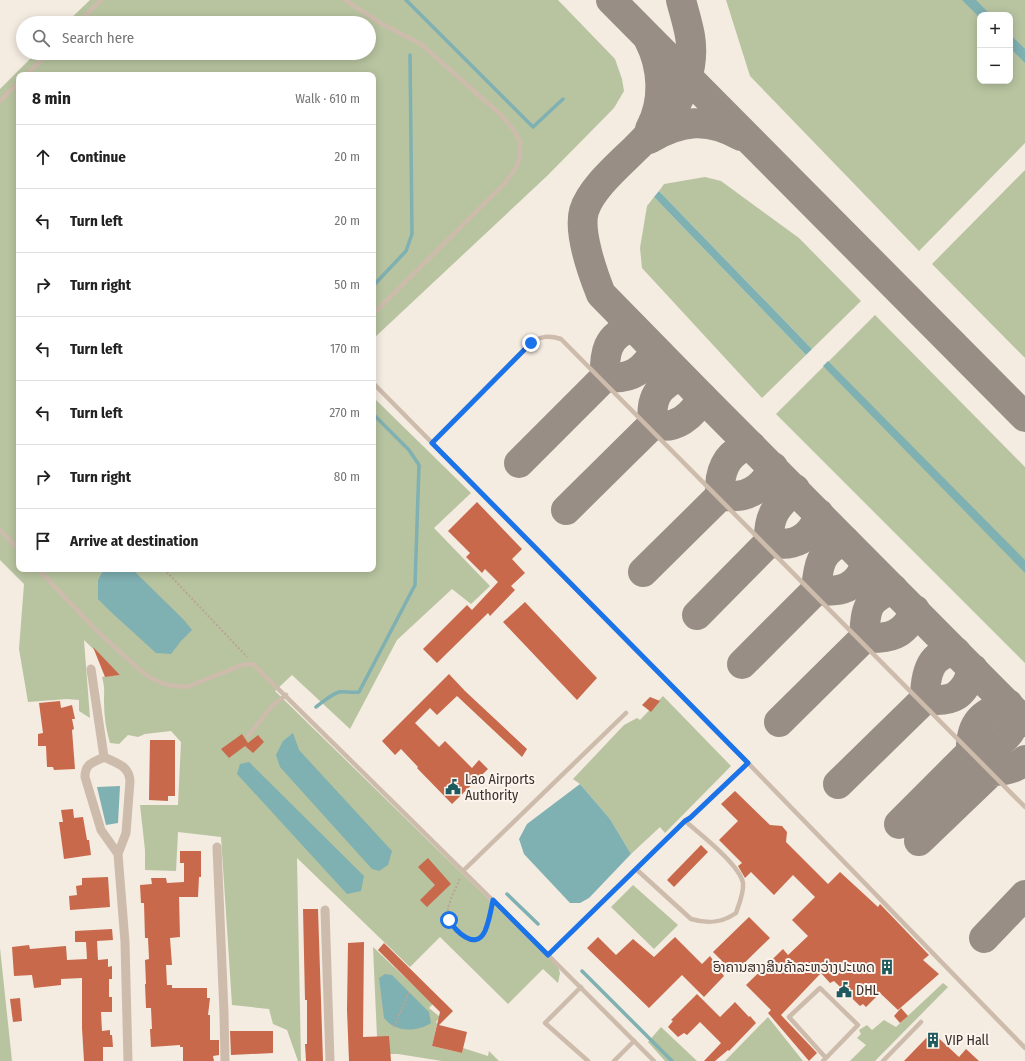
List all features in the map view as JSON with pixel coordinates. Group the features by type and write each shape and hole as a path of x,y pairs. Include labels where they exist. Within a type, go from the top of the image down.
{"street":[{"path":"91,669 104,757"},
{"path":"104,757 124,767 130,773 126,834 118,854 125,942 128,1061"},
{"path":"104,757 88,765 85,770 85,777 101,830 118,854"},
{"path":"217,847 225,1061"},
{"path":"325,910 330,1061"}],"lane":[{"path":"85,16 101,0"},
{"path":"345,0 370,16"},
{"path":"376,20 421,44 501,115 513,129 520,141 520,155 516,168 505,183 376,311"},
{"path":"29,72 41,60"},
{"path":"0,100 16,85"},
{"path":"432,443 531,343 544,336 553,336 561,339 1025,807"},
{"path":"376,386 748,763 1025,1048"},
{"path":"0,530 16,547"},
{"path":"41,572 98,632 140,670 154,680 168,685 188,687 242,665 254,664 464,870 654,1061"},
{"path":"248,736 272,706 286,695"},
{"path":"464,870 626,713"},
{"path":"548,955 685,821 748,763"},
{"path":"636,869 691,920 715,923 723,921 736,913 743,885 741,876 732,863 685,821"},
{"path":"581,987 545,1023 588,1061"},
{"path":"820,988 858,1025 824,1059 789,1017 820,988"},
{"path":"883,1061 921,1022"},
{"path":"614,1061 634,1041"}],"path":[{"path":"167,572 254,664"},
{"path":"464,870 448,908 449,920 455,930 465,938 472,940 479,938 485,932 493,900"},
{"path":"394,1026 408,992"}],"green space":[{"path":"90,0 558,0 615,59 622,79 624,91 614,108 547,176 376,336 376,72 17,72 29,60 376,60 376,16 73,16"},
{"path":"726,0 1025,0 1025,143 919,251 750,76"},
{"path":"16,73 16,572 376,572 376,400 471,493 434,528 490,586 471,604 452,589 397,640 350,729 292,675 275,691 558,967 560,973 558,983 543,969 508,1004 440,937 410,967 297,858 301,1061 298,1061 287,1030 273,1024 269,1009 232,1005 221,837 178,832 176,871 145,870 145,850 140,805 178,805 181,742 171,731 145,734 138,737 128,735 119,744 110,743 105,718 104,687 102,677 120,675 84,640 90,718 79,711 79,700 67,699 28,702 19,649 24,584 0,560 0,89"},
{"path":"1025,170 1025,358 932,264"},
{"path":"705,177 721,181 799,238 861,301 812,349 659,191 664,184"},
{"path":"654,197 806,355 762,398 642,268 640,248 647,206"},
{"path":"875,315 1025,467 1025,663 776,414"},
{"path":"663,696 731,766 665,833 660,827 631,854 610,819 580,784 573,779 624,725 637,718 640,720"},
{"path":"633,885 678,925 654,949 611,907"},
{"path":"373,947 433,1004 429,1008 440,1017 436,1022 437,1024 432,1046 462,1053 463,1048 488,1056 489,1051 499,1061 442,1061 390,1054 377,1037"},
{"path":"0,948 12,1061 0,1061"},
{"path":"943,983 948,987 875,1061 850,1061 866,1045 857,1038 861,1034 859,1030 867,1025 872,1030 884,1020 896,1027"},
{"path":"768,1017 803,1061 725,1061"},
{"path":"661,1027 697,1061 665,1061 648,1042"}],"water":[{"path":"962,0 976,0 988,12 977,12 977,15"},
{"path":"1013,37 1025,49 1025,63 1013,51"},
{"path":"659,191 812,349 806,355 654,197"},
{"path":"828,361 1025,560 1025,573 823,366"},
{"path":"102,572 135,572 184,620 192,630 171,654 156,653 98,599 98,580"},
{"path":"293,733 299,750 392,851 388,865 379,871 372,869 280,767 276,755 283,741"},
{"path":"249,762 364,876 361,891 347,894 237,774 240,764"},
{"path":"580,784 610,819 631,854 589,898 580,903 570,903 524,854 519,839 527,824"},
{"path":"120,786 118,823 106,825 97,787"},
{"path":"385,974 392,975 429,1012 431,1023 418,1029 407,1030 391,1025 384,1018 379,978"}],"building":[{"path":"477,502 522,549 512,559 525,573 511,586 515,590 490,616 488,613 437,663 423,649 467,605 472,610 498,582 485,569 482,573 466,557 470,553 448,531"},
{"path":"525,602 597,678 577,700 503,622"},
{"path":"93,647 120,675 105,677"},
{"path":"449,674 527,749 522,757 457,696 437,715 430,708 415,723 439,747 445,741 472,768 479,760 488,769 452,804 401,749 395,755 382,741"},
{"path":"650,697 660,701 651,712 642,705"},
{"path":"60,701 61,708 72,705 75,719 72,719 74,729 72,730 75,769 54,770 53,767 47,767 46,746 38,746 38,734 43,733 39,703"},
{"path":"242,734 248,743 258,735 264,742 253,753 245,746 229,758 221,749"},
{"path":"150,740 175,740 175,796 168,796 168,801 149,800"},
{"path":"735,791 770,825 782,826 787,832 786,842 828,884 840,872 878,907 880,904 929,955 923,960 939,974 898,1010 880,993 866,1007 863,1004 860,1006 834,981 830,983 821,973 781,1015 817,1053 809,1061 768,1013 771,1010 746,985 783,949 788,955 808,936 792,920 815,897 793,875 774,895 751,872 745,878 738,866 742,863 719,840 738,821 721,804"},
{"path":"73,809 74,818 83,817 91,855 64,859 59,822 63,822 61,810"},
{"path":"701,845 708,852 674,887 667,880"},
{"path":"180,851 201,851 201,877 199,877 198,897 179,897 180,937 170,938 172,965 166,965 167,985 172,985 172,988 207,988 207,998 210,998 208,1015 210,1015 210,1040 219,1040 219,1055 213,1056 214,1061 183,1061 183,1047 180,1047 180,1045 151,1047 151,1008 146,1008 145,984 145,960 149,959 148,938 145,938 144,903 141,903 140,885 152,884 151,878 166,878 167,883 184,882 184,863 180,863"},
{"path":"428,858 451,884 427,907 420,900 435,885 418,867"},
{"path":"108,877 110,907 70,910 69,896 77,895 76,886 82,885 82,878"},
{"path":"303,909 318,909 323,1061 306,1061 305,1044 307,1044 307,1000 305,1000"},
{"path":"749,917 770,938 734,973 713,952"},
{"path":"112,929 113,940 97,941 98,960 108,959 108,967 112,966 112,979 109,979 109,997 112,997 112,1012 101,1012 102,1031 110,1030 113,1047 103,1047 103,1061 84,1061 82,1028 82,978 61,979 61,985 34,988 32,975 14,976 12,947 29,945 30,949 66,946 67,960 87,959 86,942 75,942 75,931"},
{"path":"598,937 616,955 633,939 654,957 675,937 702,964 710,956 724,976 704,997 682,975 649,1008 587,948"},
{"path":"364,942 363,1037 389,1036 391,1061 349,1061 347,1010 348,943"},
{"path":"384,943 453,1011 439,1025 467,1032 462,1053 432,1046 440,1012 378,950"},
{"path":"697,994 720,1017 735,1002 756,1023 729,1051 728,1050 715,1061 704,1061 721,1043 700,1022 687,1035 684,1033 678,1037 668,1027 673,1021 671,1020"},
{"path":"20,998 22,1021 13,1022 10,999"},
{"path":"901,1008 908,1016 900,1023 894,1016"},
{"path":"230,1031 273,1031 273,1053 231,1055"},
{"name":"VIP Hall","path":"932,1032 959,1057 966,1049 979,1061 904,1061"}],"waterway":[{"path":"406,0 533,127 563,99"},
{"path":"376,283 406,251 412,234 410,55"},
{"path":"316,707 336,693 359,692 415,585 419,465 409,450 376,417"},
{"path":"507,894 538,924"},
{"path":"582,971 672,1061"}],"taxiway":[{"path":"611,0 1025,417"},
{"path":"681,0 691,47 691,58 683,91 678,101 665,119 599,185 584,211 583,230 587,253 601,294 1025,722"},
{"path":"649,40 654,50 660,84 658,108 650,129"},
{"path":"649,139 672,128 695,123 717,126 741,136"},
{"path":"605,377 605,360 612,340 624,330 633,327"},
{"path":"519,463 605,377 614,378 628,376 635,373 646,364 655,350"},
{"path":"653,424 653,407 657,394 666,384 681,376"},
{"path":"566,510 653,424 661,426 676,424 694,410 702,397"},
{"path":"721,495 720,483 722,471 728,460 739,450 751,446"},
{"path":"643,572 721,495 738,496 752,492 764,482 773,467"},
{"path":"769,542 770,525 774,512 795,489"},
{"path":"697,615 769,542 786,544 800,540 812,530 819,514"},
{"path":"845,541 830,549 825,554 819,566 816,590 833,591 847,587 858,578 866,563"},
{"path":"864,638 865,620 869,607 877,597 893,589"},
{"path":"742,664 816,590"},
{"path":"779,722 864,638 881,638 901,631 911,619 915,610"},
{"path":"925,699 926,682 930,667 940,656 947,653 956,652"},
{"path":"838,784 925,699 943,700 956,696 966,686 973,669"},
{"path":"971,752 971,742 975,726 979,720 991,711 1008,704"},
{"path":"899,824 971,752 995,745 1007,736 1014,722 1016,713"},
{"path":"919,841 992,771 1010,769 1018,766 1025,760"},
{"path":"984,938 1025,895"}],"place":[{"name":"Lao Airports Authority","path":"453,787"},
{"name":"ົອາຄານສາງສິນຄ້າລະຫວ່າງປະເທດ","path":"887,967"},
{"name":"DHL","path":"844,990"},
{"name":"VIP Hall","path":"933,1040"}],"route":[{"path":"449,920 455,930 465,938 472,940 479,938 485,932 493,900 548,955 685,821 748,763 432,443 531,343"}]}
